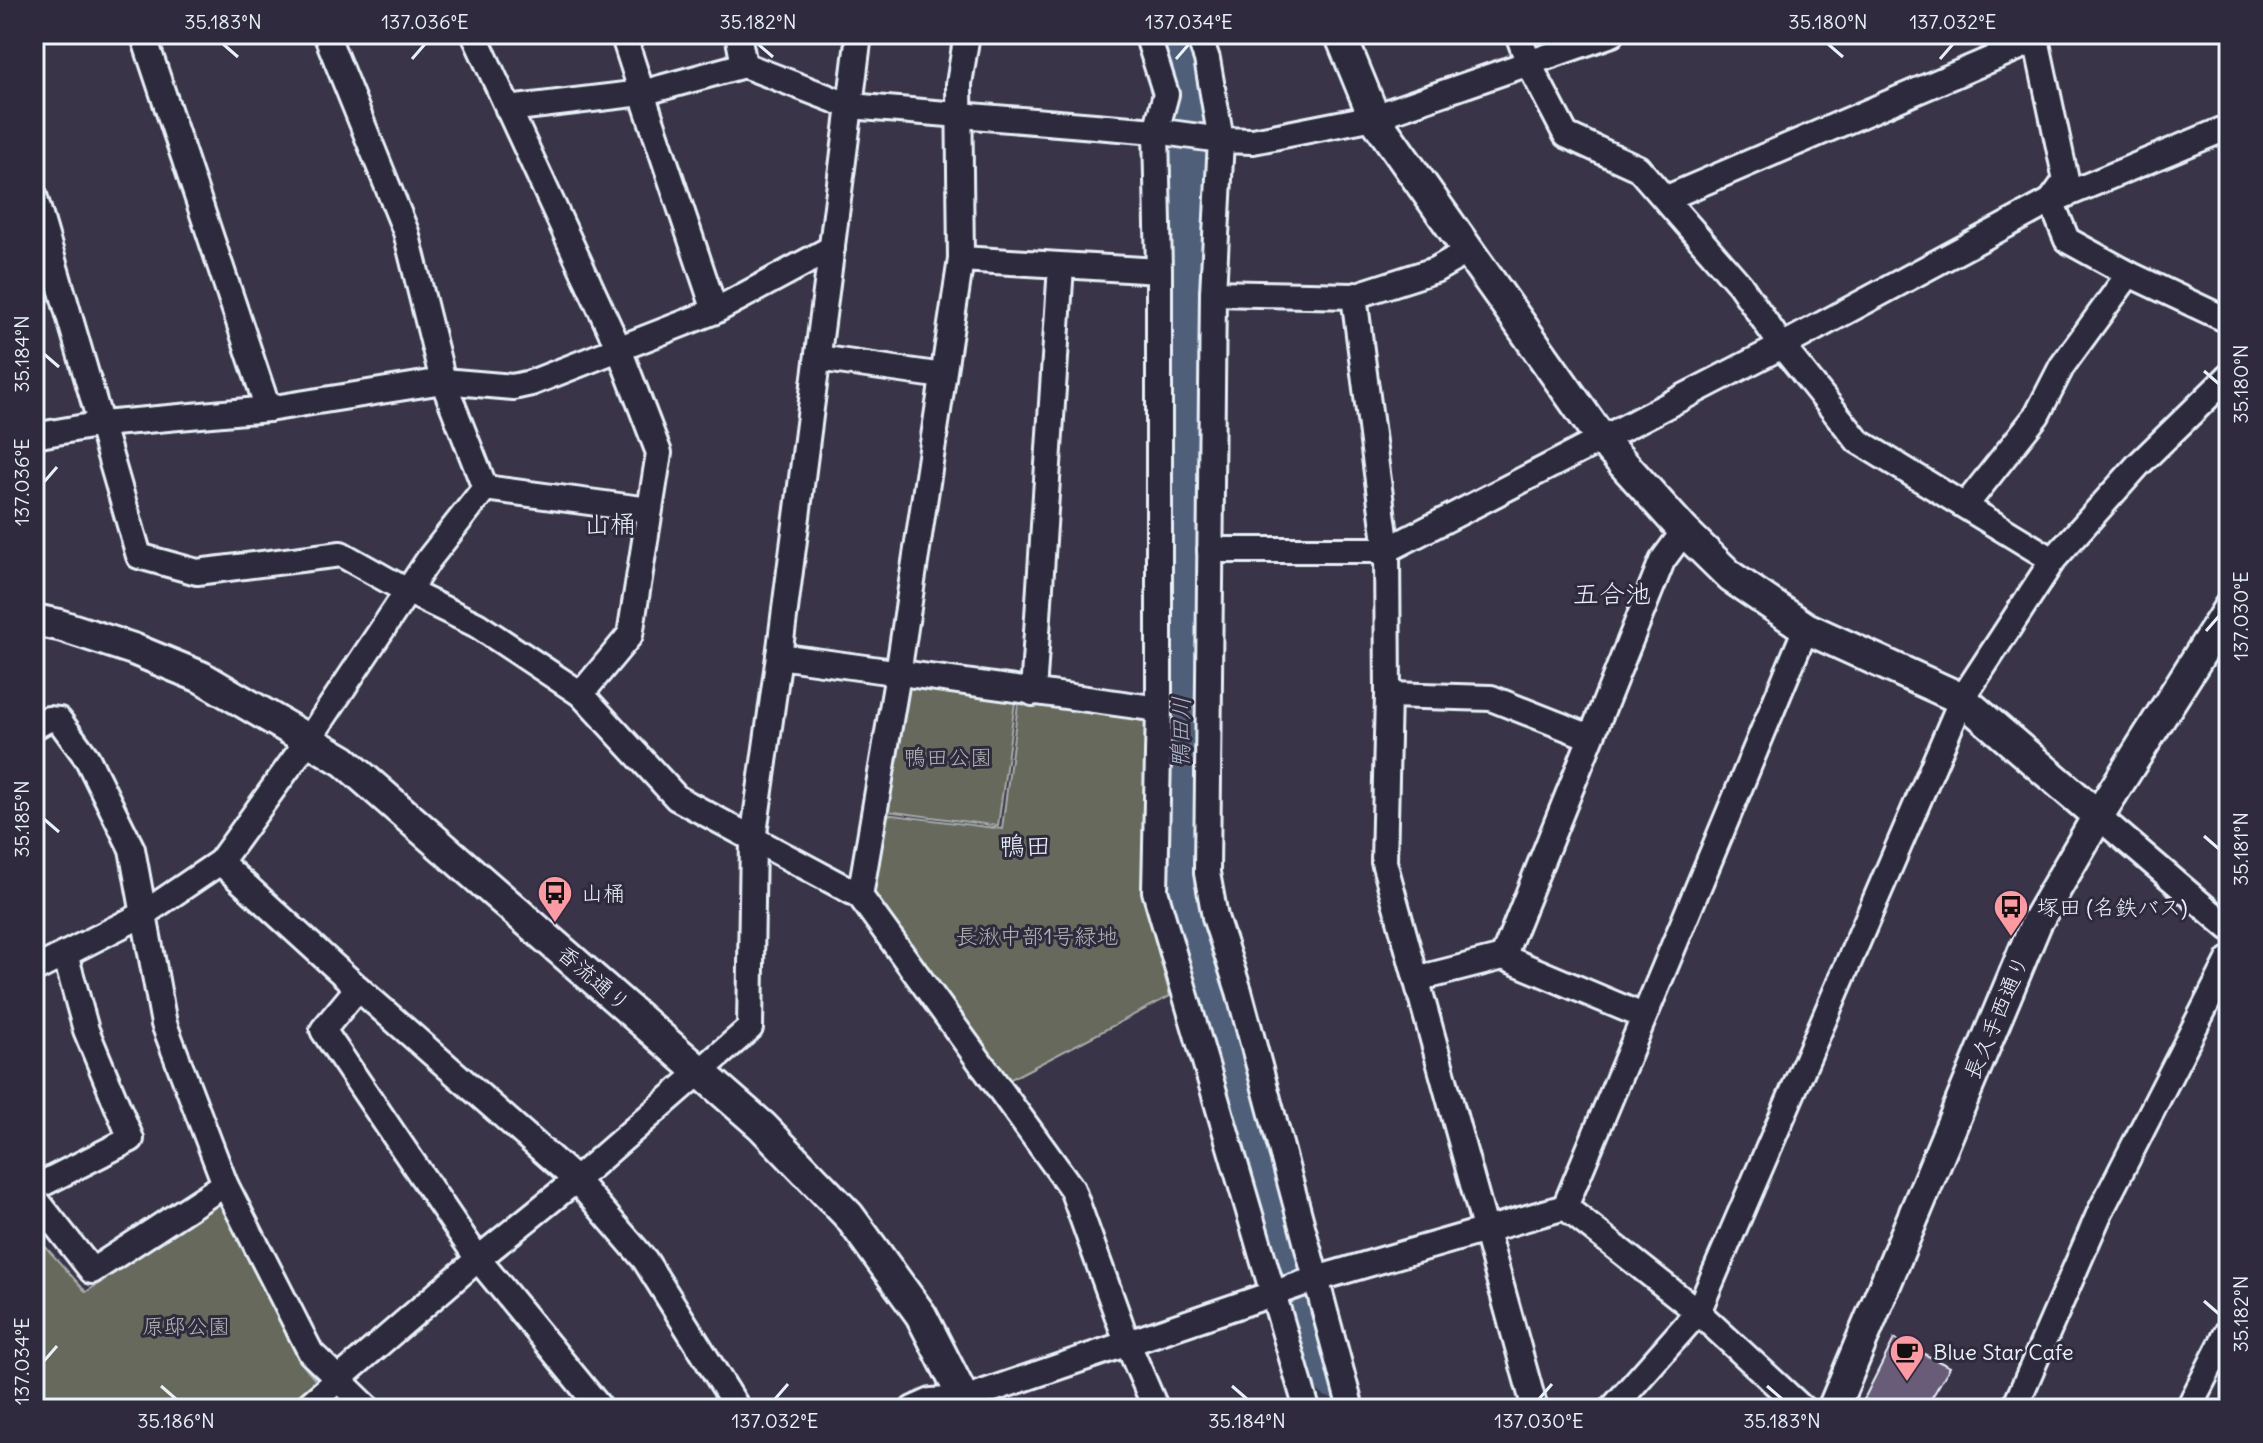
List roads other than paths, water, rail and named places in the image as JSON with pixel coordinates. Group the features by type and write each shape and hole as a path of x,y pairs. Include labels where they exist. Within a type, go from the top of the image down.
{"street":[{"path":"143,34 268,409"},
{"path":"326,34 406,232 443,381 485,488"},
{"path":"474,34 619,349 659,453 630,635 581,694"},
{"path":"623,34 715,311"},
{"path":"738,34 744,65"},
{"path":"304,1409 478,1259 576,1180 750,1028 753,840 859,34"},
{"path":"860,896 898,674 961,259 959,84 967,34"},
{"path":"1147,34 1166,94 1156,131 1159,709 1155,891 1307,1409"},
{"path":"1198,34 1207,59 1221,140 1213,293 1207,873 1215,917 1239,991 1351,1409"},
{"path":"1340,34 1374,117 1602,440 1684,531 1731,577 1806,628 1962,699 2229,928"},
{"path":"1518,34 1529,64 1566,135 1638,168 1667,198 1740,285 1782,346 1858,441 2053,560"},
{"path":"508,109 642,93 744,65 850,106 1253,141 1374,117 1612,34"},
{"path":"1667,198 2035,37 2066,180 2051,201"},
{"path":"1210,550 1387,550 1782,346 2051,201 2229,127"},
{"path":"34,195 139,556 197,572 341,554 477,625 581,694 677,798 860,896 1072,1189 1127,1342 1156,1409"},
{"path":"2051,201 2067,240 2129,274 2229,321"},
{"path":"34,436 102,424 268,409 443,381 513,387 715,311 832,248"},
{"path":"1213,293 1354,296 1435,270 1468,251"},
{"path":"961,259 1159,271"},
{"path":"1033,693 1061,266"},
{"path":"1965,506 2037,415 2062,366 2129,274"},
{"path":"1354,296 1387,550 1384,862 1535,1409"},
{"path":"818,358 943,376"},
{"path":"1612,1409 1698,1312 1962,699 2053,560 2138,465 2229,376"},
{"path":"485,488 649,510"},
{"path":"34,970 142,915 220,862 309,739 407,591 485,488"},
{"path":"1503,957 1662,561 1684,531"},
{"name":"長久手西通り","path":"1833,1409 2036,923 2098,816 2229,608"},
{"name":"香流通り","path":"34,620 133,649 201,677 344,761 762,1126 849,1216 921,1315 966,1404"},
{"path":"1565,1207 1806,628"},
{"path":"779,656 1159,709"},
{"path":"1388,695 1491,698 1590,737"},
{"path":"34,727 48,719 59,720 87,758 132,849 164,1024 225,1184 311,1353 369,1409"},
{"path":"220,862 576,1180 645,1260 738,1409"},
{"path":"34,1188 131,1139 86,1030 65,954"},
{"path":"1417,979 1503,957 1643,1016"},
{"path":"2014,1409 2100,1212 2229,960"},
{"path":"358,988 323,1030 478,1259 601,1409"},
{"path":"34,1197 92,1271 225,1184"},
{"path":"1565,1207 1698,1312 1803,1409"},
{"path":"913,1409 931,1401 966,1404 1127,1342 1273,1293 1565,1207"},
{"path":"2188,1409 2229,1329"}],"waterway":[{"name":"鴨田川","path":"1171,34 1188,112 1180,788 1184,887 1333,1379"}],"place":[{"name":"山桶","path":"555,924"},
{"name":"塚田 (名鉄バス)","path":"2011,938"},
{"name":"Blue Star Cafe","path":"1907,1383"}],"district":[{"name":"山桶","path":"610,524"},
{"name":"五合池","path":"1612,594"},
{"name":"鴨田","path":"1025,846"}],"park label":[{"name":"鴨田公園","path":"948,757"},
{"name":"長湫中部1号緑地","path":"1037,936"},
{"name":"原邸公園","path":"186,1326"}]}
